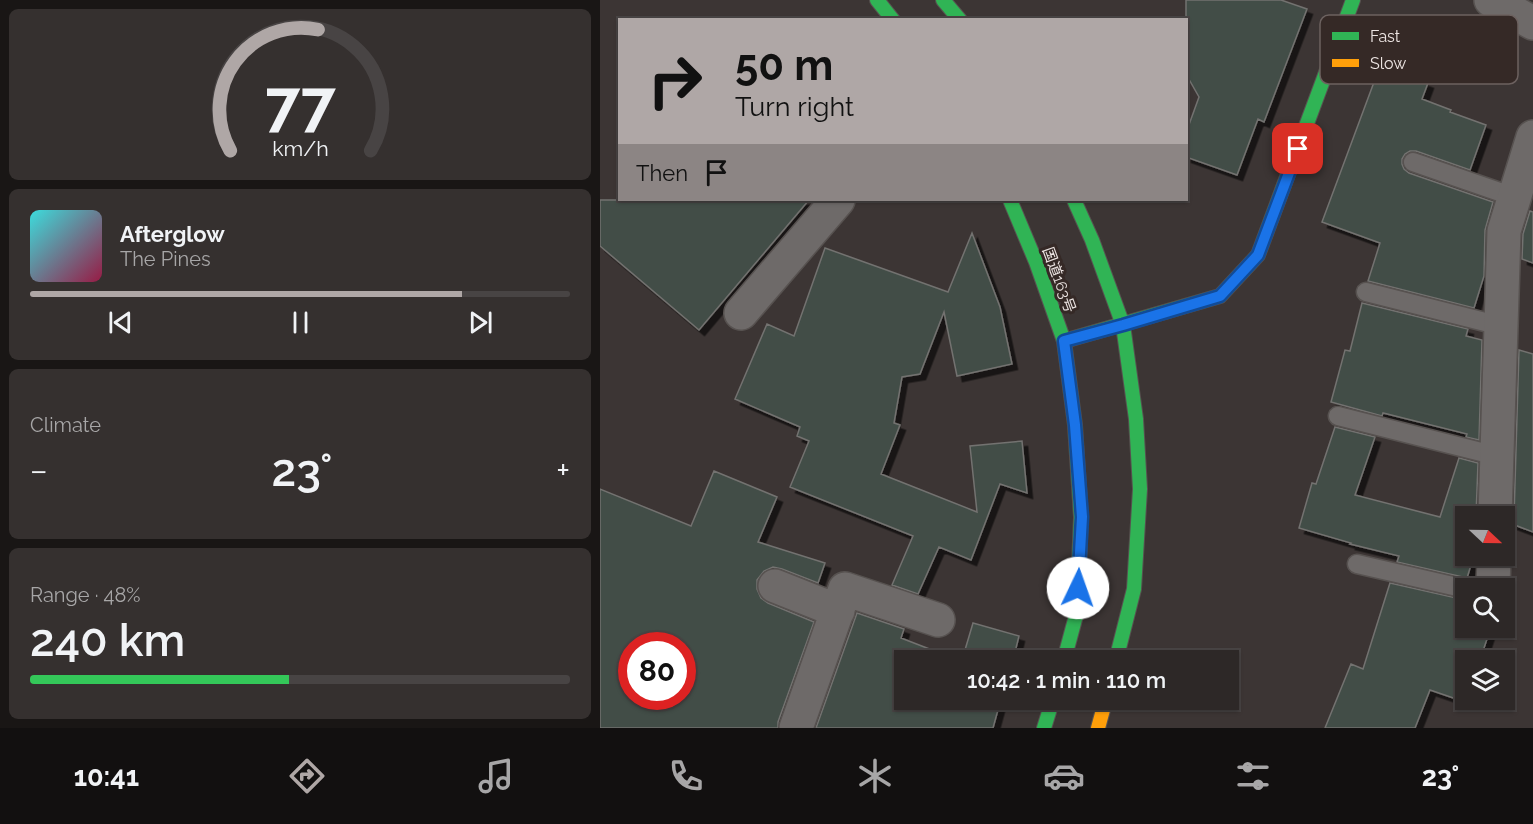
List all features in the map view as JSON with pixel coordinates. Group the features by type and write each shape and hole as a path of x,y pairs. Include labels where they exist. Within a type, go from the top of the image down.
{"main road":[{"path":"878,0 892,18"},
{"path":"943,0 958,18"},
{"path":"1347,15 1353,0"},
{"path":"1064,341 1220,296 1258,255 1322,84"},
{"name":"国道163号","path":"1010,201 1036,262 1064,341 1075,425 1082,517 1077,612 1067,650"},
{"path":"1074,201 1092,240 1123,325 1136,419 1140,489 1134,590 1119,650"},
{"path":"1044,728 1050,710"},
{"path":"1098,728 1103,710"}],"street":[{"path":"1491,0 1533,23"},
{"path":"1495,506 1504,231 1533,137"},
{"path":"741,314 837,201"},
{"path":"776,586 838,611"},
{"path":"796,728 845,589 938,620"}],"lane":[{"path":"1413,162 1514,197"},
{"path":"1366,292 1501,326"},
{"path":"1338,416 1497,456"},
{"path":"1357,564 1455,586"}],"building":[{"path":"1186,0 1281,0 1307,9 1264,122 1258,119 1237,175 1188,158 1188,127 1199,97 1188,78 1188,18 1186,18"},
{"path":"1373,84 1428,84 1422,99 1486,125 1470,170 1416,151 1410,151 1402,159 1404,169 1409,173 1493,202 1485,230 1484,276 1474,308 1368,281 1380,243 1322,222"},
{"path":"600,200 808,201 699,330 600,246"},
{"path":"1530,211 1533,212 1533,263 1522,259 1523,234"},
{"path":"972,233 1000,307 1012,364 957,376 944,312 920,374 902,377 894,423 900,425 881,474 977,512 970,446 1022,441 1027,493 1000,484 971,560 939,547 918,594 892,585 913,536 790,487 809,441 797,436 800,427 735,399 767,324 794,336 825,248 948,292"},
{"path":"1362,303 1468,329 1466,336 1482,340 1479,440 1466,437 1467,434 1383,413 1382,416 1331,402 1345,350 1350,351"},
{"path":"1519,350 1533,354 1533,532 1515,525"},
{"path":"1335,427 1375,437 1355,495 1440,517 1459,458 1478,463 1476,506 1455,506 1455,566 1471,566 1467,578 1397,562 1399,556 1299,528 1312,483 1316,484"},
{"path":"714,471 777,497 758,542 825,563 818,583 773,567 764,571 757,580 757,589 761,598 814,622 778,722 778,728 600,728 600,489 691,526"},
{"path":"1390,583 1455,598 1455,638 1487,638 1483,650 1455,650 1455,699 1430,690 1415,728 1325,728 1351,664 1363,669"},
{"path":"857,613 904,629 901,638 932,650 894,650 894,710 998,710 993,728 816,728"},
{"path":"973,623 1019,636 1016,650 965,650"}],"traffic: fast":[{"path":"877,0 891,18"},
{"path":"943,0 958,18"},
{"path":"1347,15 1353,0"},
{"path":"1064,341 1220,296 1258,255 1322,84"},
{"path":"1010,201 1036,262 1064,341 1075,425 1081,517 1077,612 1067,650"},
{"path":"1074,201 1092,240 1123,325 1136,419 1140,489 1134,589 1119,650"},
{"path":"1044,728 1050,710"}],"traffic: slow":[{"path":"1098,728 1103,710"}],"route":[{"path":"1078,588 1082,517 1075,425 1064,341 1220,296 1258,255 1298,149"}]}
